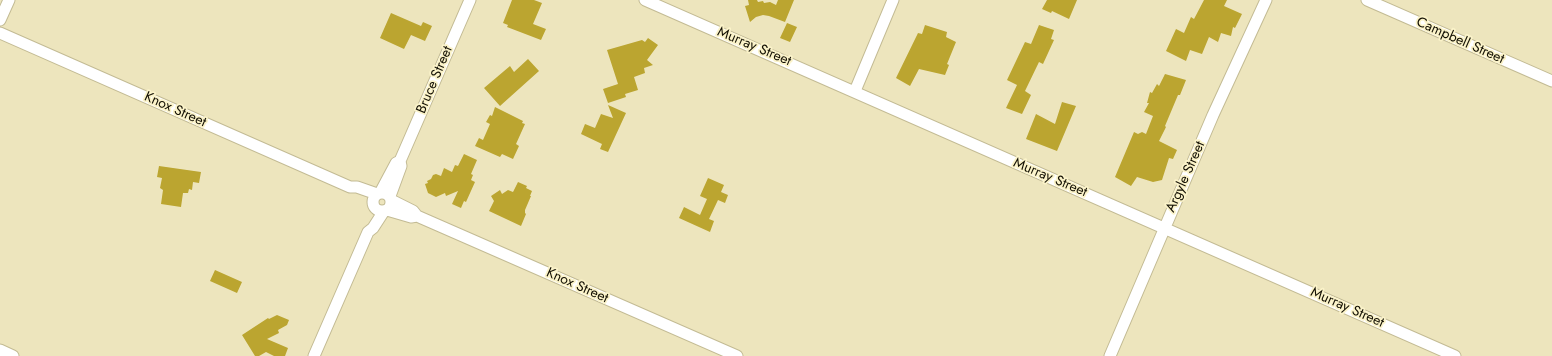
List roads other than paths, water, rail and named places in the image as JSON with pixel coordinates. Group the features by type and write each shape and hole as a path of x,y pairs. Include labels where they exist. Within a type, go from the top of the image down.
{"street":[{"path":"0,20 9,0"},
{"name":"Bruce Street","path":"314,356 368,232 368,226 401,166 400,161 470,0"},
{"name":"Murray Street","path":"645,0 1455,356"},
{"path":"855,91 893,0"},
{"name":"Argyle Street","path":"1110,356 1164,227 1266,0"},
{"name":"Campbell Street","path":"1368,0 1552,81"},
{"name":"Knox Street","path":"0,33 350,186 357,187 382,202 413,211 417,216 737,356"},
{"path":"0,350 13,356"}]}
